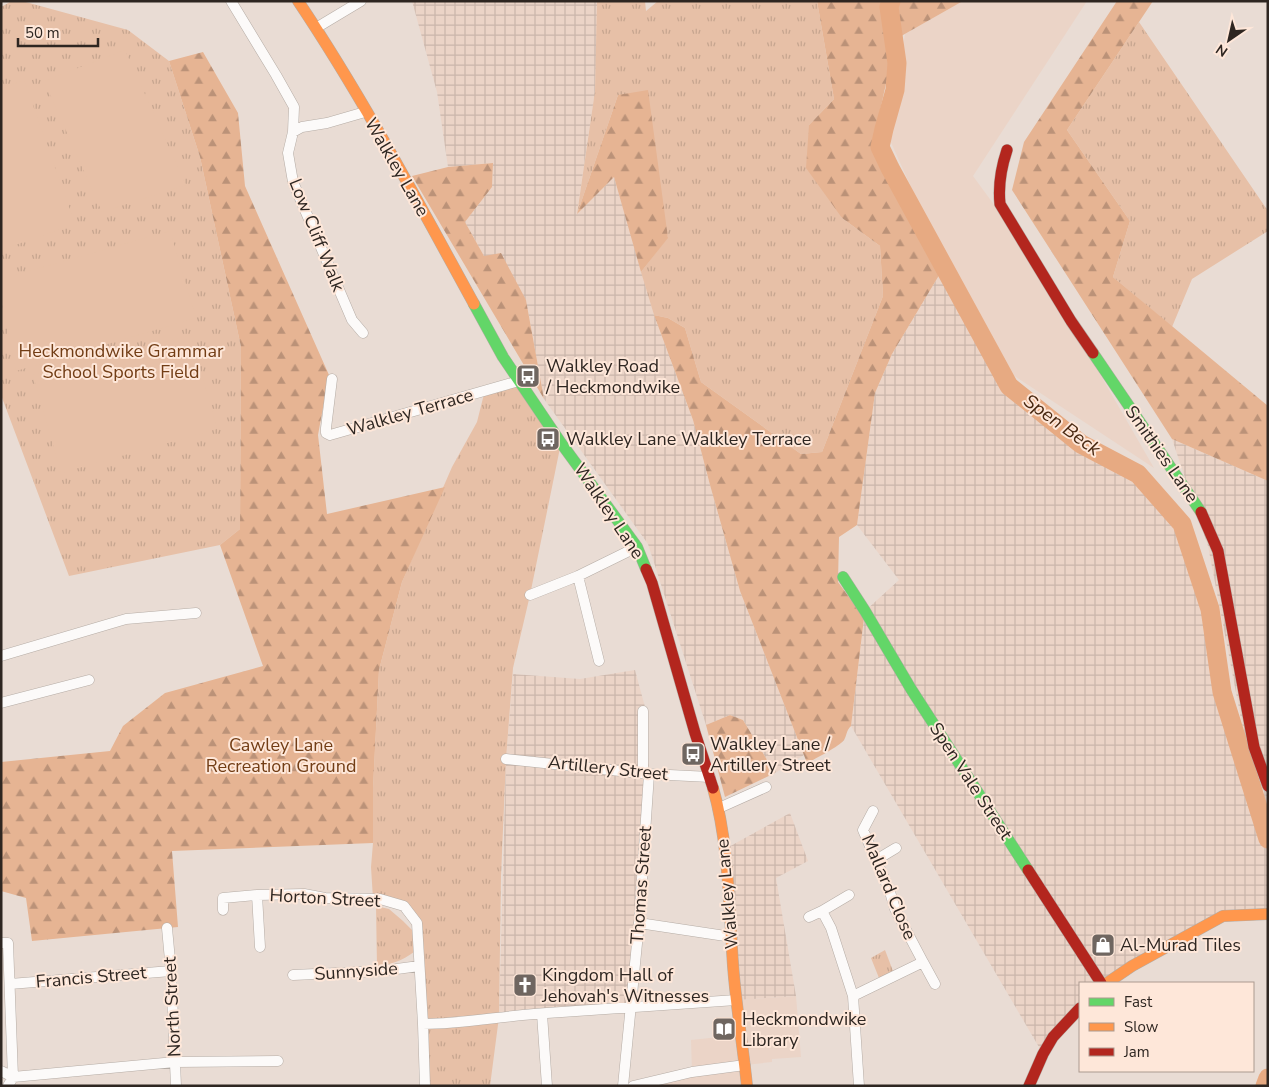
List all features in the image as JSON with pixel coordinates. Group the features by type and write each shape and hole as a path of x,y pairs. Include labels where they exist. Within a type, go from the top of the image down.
{"street":[{"name":"Low Cliff Walk","path":"231,1 294,107 293,132 288,153 293,182 352,320 363,333"},
{"name":"Walkley Lane","path":"298,1 389,150 503,357 637,547 652,583 718,808 724,849 736,1000 747,1086"},
{"path":"316,28 361,1"},
{"path":"293,132 302,127 326,124 366,112"},
{"name":"Smithies Lane","path":"1007,150 1000,169 998,189 1000,204 1071,321 1201,512 1218,551 1254,747 1268,786"},
{"name":"Walkley Terrace","path":"332,379 326,428 326,433 330,435 520,383"},
{"path":"530,595 578,576 637,547"},
{"path":"578,576 599,661"},
{"name":"Spen Vale Street","path":"843,577 865,610 911,689 1100,982"},
{"path":"1,656 126,619 196,613"},
{"path":"1,703 89,680"},
{"name":"Thomas Street","path":"623,1086 639,923 646,773 643,711"},
{"name":"Artillery Street","path":"506,758 646,773 710,777"},
{"path":"718,808 766,787"},
{"name":"Mallard Close","path":"873,811 863,830 890,892 895,909 935,984"},
{"path":"876,860 896,848"},
{"name":"Horton Street","path":"223,910 222,898 257,895 304,894 325,898 380,899 404,906 417,923 423,1024 424,1086"},
{"path":"257,895 260,947"},
{"path":"809,917 849,895"},
{"path":"822,911 831,928 853,996 859,1086"},
{"path":"1108,982 1132,966 1223,916 1268,914"},
{"path":"639,923 732,938"},
{"name":"North Street","path":"167,928 171,971 176,1086"},
{"path":"4,943 10,984 11,1081"},
{"path":"853,996 923,962"},
{"name":"Sunnyside","path":"293,975 382,971 419,966"},
{"name":"Francis Street","path":"10,984 171,971"},
{"path":"423,1024 736,1000"},
{"path":"1030,1086 1043,1054 1053,1038 1079,1009"},
{"path":"542,1014 547,1086"},
{"path":"1,1072 11,1081 175,1062 278,1061"},
{"path":"633,1086 692,1072 745,1065"}],"shaded area":[{"path":"412,1 598,1 595,91 577,213 614,177 654,315 693,420 740,591 804,755 775,773 743,720 730,715 706,725 648,544 544,399 526,300 484,256 465,222 492,187 493,163 448,167 437,92"},
{"path":"963,1 1087,1 973,176 1033,258 1154,468 1010,373 920,207 889,138 905,34"},
{"path":"941,272 964,304 1009,386 1081,444 1138,474 1182,524 1210,609 1222,692 1268,839 1268,914 1223,916 1109,982 1079,982 1079,1009 1043,1054 851,726 865,611 899,580 857,525 875,393 892,354"},
{"path":"1172,439 1268,481 1268,815 1246,745 1208,546"},
{"path":"635,670 645,707 649,774 630,1007 499,1017 506,759 513,674 580,679"},
{"path":"790,813 808,861 776,878 796,996 736,1000 725,849"},
{"path":"796,996 801,1057 772,1059 772,1062 745,1065 747,1086 633,1086 692,1072 691,1040 738,1035 736,1000"}],"green space":[{"name":"Heckmondwike Grammar School Sports Field","path":"12,1 22,1 128,30 169,61 200,157 241,347 240,529 220,545 69,576 1,395 1,7"},
{"path":"597,1 645,1 646,11 658,1 817,1 834,99 809,125 842,218 880,246 883,296 822,452 801,454 701,382 685,328 668,318 654,315 641,272 668,237 618,95 577,214 595,91"},
{"path":"817,1 963,1 896,39 879,115 874,142 882,161 941,272 892,354 875,393 857,525 839,537 838,582 864,618 851,726 842,743 807,763 740,591 693,420 654,315 668,318 685,328 701,382 801,454 822,452 883,296 880,246 842,218 806,168 809,125 834,99"},
{"path":"1117,1 1153,1 1067,130 1130,221 1113,277 1268,406 1268,481 1172,439 1012,190 1024,142"},
{"path":"1139,22 1268,211 1268,231 1192,279 1172,327 1113,277 1130,221 1067,130"},
{"path":"125,50 186,185 102,212 44,81"},
{"name":"Cawley Lane Recreation Ground","path":"203,52 238,113 245,186 329,375 318,435 327,514 445,487 402,582 379,670 373,788 373,843 172,851 178,927 32,941 26,898 1,891 1,762 110,751 123,726 165,693 263,666 220,545 240,529 241,347 200,157 169,61"},
{"path":"24,80 75,224 1,250 1,89"},
{"path":"648,90 668,238 641,272 614,177 577,214 618,95"},
{"path":"493,163 492,187 465,222 484,256 501,253 526,300 544,399 412,176 448,167"},
{"path":"170,231 196,318 16,371 1,300 1,279"},
{"path":"191,335 217,429 61,473 33,375"},
{"path":"519,381 561,443 513,668 506,759 501,876 499,1017 490,1086 425,1086 417,923 404,906 373,899 371,867 373,788 379,670 402,582 452,467 477,422 485,390"},
{"path":"730,715 743,720 775,773 725,797 706,725"},
{"path":"376,906 389,909 414,932 414,952 396,962 377,967"},
{"path":"885,950 893,971 879,978 871,958"}],"waterway":[{"name":"Spen Beck","path":"891,1 889,7 897,63 895,90 880,147 1009,386 1081,444 1138,474 1182,524 1210,609 1222,692 1268,839"},
{"name":"Spen Beck","path":"1265,1086 1268,1078"}],"traffic: fast":[{"path":"474,304 503,357 561,443 637,547 646,569"},
{"path":"1093,353 1201,512"},
{"path":"843,577 911,689 1028,870"}],"traffic: slow":[{"path":"298,1 345,75 411,189 474,304"},
{"path":"713,788 725,853 734,980 747,1086"},
{"path":"1108,982 1132,966 1223,916 1268,914"}],"traffic: jam":[{"path":"1007,150 1000,177 1000,204 1071,321 1093,353"},
{"path":"1201,512 1218,551 1254,747 1268,786"},
{"path":"646,569 652,583 695,733 713,788"},
{"path":"1028,870 1100,982"},
{"path":"1029,1086 1043,1054 1053,1037 1079,1009"}],"place":[{"name":"Walkley Road / Heckmondwike","path":"528,376"},
{"name":"Walkley Lane Walkley Terrace","path":"548,439"},
{"name":"Walkley Lane / Artillery Street","path":"693,754"},
{"name":"Al-Murad Tiles","path":"1103,945"},
{"name":"Kingdom Hall of Jehovah's Witnesses","path":"525,985"},
{"name":"Heckmondwike Library","path":"724,1029"}]}
